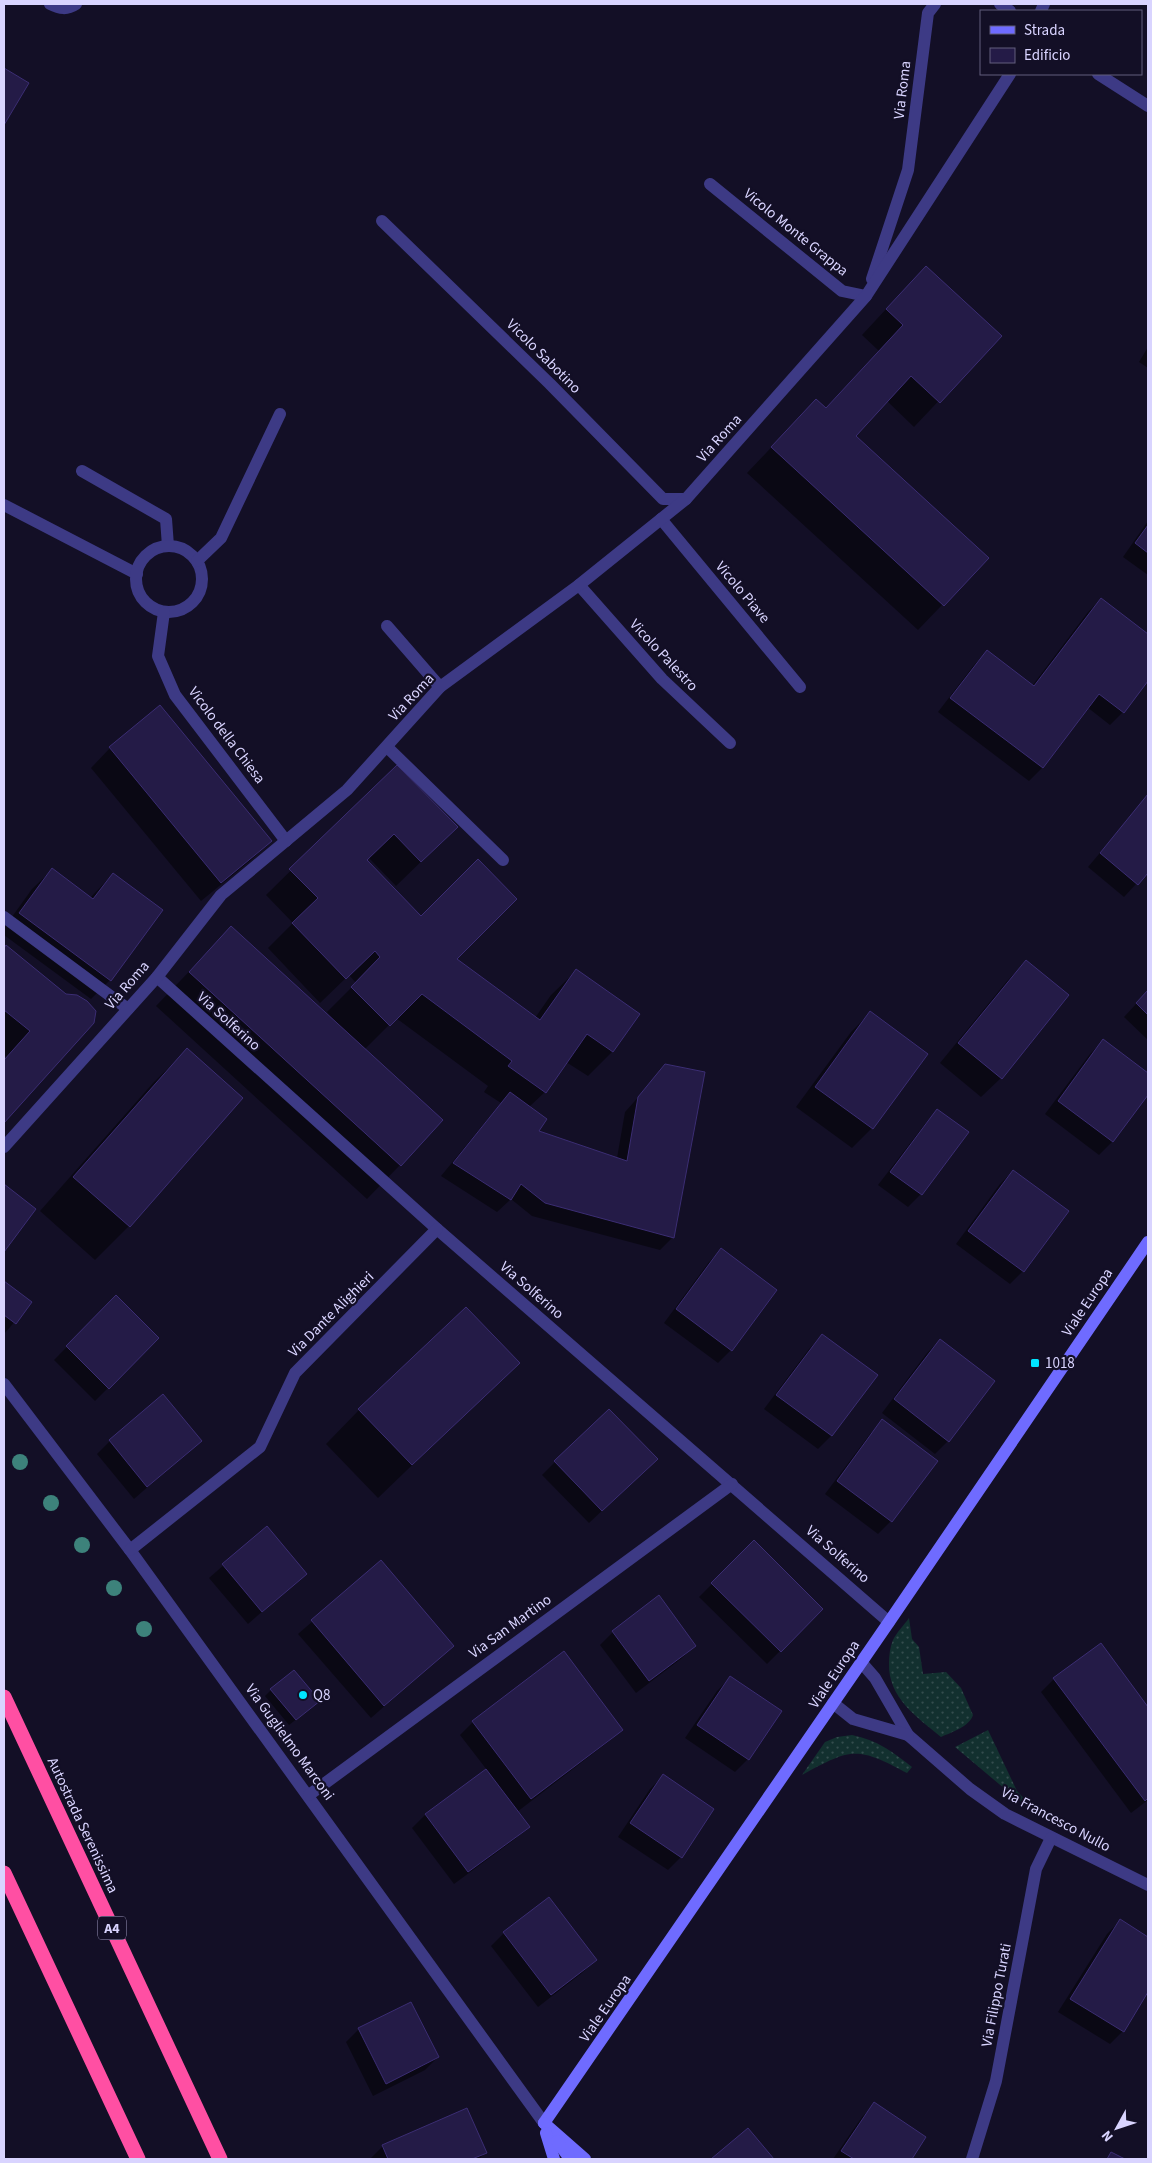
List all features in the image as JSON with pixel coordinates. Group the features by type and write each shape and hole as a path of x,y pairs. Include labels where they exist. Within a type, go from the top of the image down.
{"highway":[{"name":"Autostrada Serenissima","path":"4,1697 220,2159"},
{"path":"4,1873 138,2159"}],"street":[{"path":"50,4 59,9 70,8 76,4"},
{"name":"Via Roma","path":"866,296 908,170 928,13 935,4"},
{"name":"Via Roma","path":"4,1147 156,977 221,895 347,790 440,687 579,585 686,499 866,296 1009,75"},
{"path":"1100,75 1148,106"},
{"name":"Vicolo Monte Grappa","path":"710,184 842,290 866,296"},
{"name":"Vicolo Sabotino","path":"382,221 550,384 663,499 686,499"},
{"path":"196,561 221,538 280,414"},
{"path":"82,471 166,520 168,546"},
{"path":"4,505 137,574"},
{"name":"Vicolo Piave","path":"661,519 800,687"},
{"path":"168,546 179,548 196,561 201,571 202,582 196,597 185,608 174,612 164,612 154,609 146,603 138,589 137,574 140,564 147,555 157,549 168,546"},
{"name":"Vicolo Palestro","path":"579,585 662,679 730,743"},
{"name":"Vicolo della Chiesa","path":"164,612 158,656 175,695 286,841"},
{"path":"387,626 440,687"},
{"path":"387,747 503,860"},
{"path":"4,917 128,1009"},
{"name":"Via Solferino","path":"156,977 437,1229 889,1622"},
{"name":"Via Dante Alighieri","path":"130,1550 260,1447 295,1373 437,1229"},
{"name":"Viale Europa","path":"544,2123 1148,1242"},
{"name":"Via Guglielmo Marconi","path":"4,1384 130,1550 544,2123"},
{"name":"Via San Martino","path":"308,1795 732,1484"},
{"name":"Via Francesco Nullo","path":"861,1662 875,1678 908,1736 970,1789 1004,1814 1148,1885"},
{"name":"Via Francesco Nullo","path":"833,1703 853,1718 908,1736"},
{"name":"Via Filippo Turati","path":"972,2159 996,2081 1036,1869 1051,1838"},
{"path":"544,2123 554,2159"},
{"path":"544,2123 570,2159"},
{"path":"544,2123 585,2159"}],"green space":[{"path":"909,1618 912,1639 919,1647 923,1674 946,1672 961,1688 973,1715 964,1726 941,1737 906,1706 893,1687 889,1663 890,1649 896,1634"},
{"path":"988,1730 1017,1791 1032,1807 1018,1800 955,1747"},
{"path":"852,1735 884,1747 912,1767 907,1773 876,1758 854,1754 844,1755 802,1775 825,1742 837,1737"}],"building":[{"path":"4,68 29,83 4,125"},
{"path":"926,266 1002,336 940,403 911,376 856,436 989,558 944,606 771,447 816,399 826,408 903,325 886,309"},
{"path":"1148,525 1148,553 1135,543"},
{"path":"1101,598 1148,634 1148,681 1124,713 1099,694 1043,768 950,698 987,650 1034,686"},
{"path":"160,705 272,841 221,883 109,747"},
{"path":"397,765 458,827 421,862 394,834 367,860 421,916 478,859 517,899 457,959 540,1020 576,969 640,1014 613,1052 587,1034 546,1093 508,1066 512,1061 422,994 390,1026 351,987 380,957 375,951 346,979 292,923 318,898 289,869"},
{"path":"1148,794 1148,873 1138,885 1100,853"},
{"path":"52,868 93,899 113,873 163,910 111,981 19,913"},
{"path":"231,926 443,1120 401,1166 189,972"},
{"path":"6,945 66,994 77,995 87,1001 96,1011 94,1023 4,1123 4,1060 30,1031 4,1010 4,948"},
{"path":"1026,960 1069,995 1002,1079 958,1043"},
{"path":"1148,990 1148,1015 1136,1003"},
{"path":"870,1011 928,1054 873,1129 815,1087"},
{"path":"1103,1039 1148,1073 1148,1095 1113,1142 1058,1101"},
{"path":"187,1048 243,1098 130,1227 73,1177"},
{"path":"665,1064 705,1072 674,1238 545,1203 521,1184 511,1200 453,1163 510,1092 547,1119 539,1131 627,1161 638,1097"},
{"path":"937,1109 969,1132 922,1195 890,1172"},
{"path":"1013,1170 1069,1211 1024,1272 968,1231"},
{"path":"4,1184 36,1209 4,1252"},
{"path":"721,1248 777,1290 732,1351 676,1309"},
{"path":"4,1281 32,1302 16,1324 4,1315"},
{"path":"116,1295 159,1338 109,1389 66,1346"},
{"path":"466,1307 520,1363 412,1465 358,1409"},
{"path":"822,1334 878,1375 832,1436 776,1395"},
{"path":"940,1339 995,1381 949,1442 894,1399"},
{"path":"163,1394 202,1441 147,1487 109,1440"},
{"path":"609,1409 658,1459 602,1511 554,1461"},
{"path":"882,1419 938,1461 892,1522 837,1481"},
{"path":"267,1526 307,1574 262,1612 222,1564"},
{"path":"754,1540 823,1609 781,1652 711,1583"},
{"path":"381,1560 454,1646 384,1706 311,1620"},
{"path":"659,1595 696,1646 649,1681 612,1631"},
{"path":"1101,1643 1148,1707 1148,1798 1145,1801 1053,1678"},
{"path":"564,1651 623,1730 531,1799 472,1721"},
{"path":"294,1670 320,1701 296,1720 270,1689"},
{"path":"730,1676 782,1711 749,1760 697,1725"},
{"path":"486,1769 530,1827 468,1872 425,1814"},
{"path":"663,1774 714,1809 682,1858 630,1823"},
{"path":"549,1897 597,1960 551,1995 503,1932"},
{"path":"1120,1919 1148,1937 1148,1992 1124,2032 1070,1999"},
{"path":"411,2002 439,2057 386,2084 358,2028"},
{"path":"874,2102 926,2137 912,2159 854,2159 841,2151"},
{"path":"467,2108 487,2153 472,2159 388,2159 382,2145"},
{"path":"748,2128 774,2159 711,2159"},
{"path":"1111,2152 1125,2159 1107,2159"}],"place":[{"name":"1018","path":"1035,1363"},
{"name":"Q8","path":"303,1695"}]}
